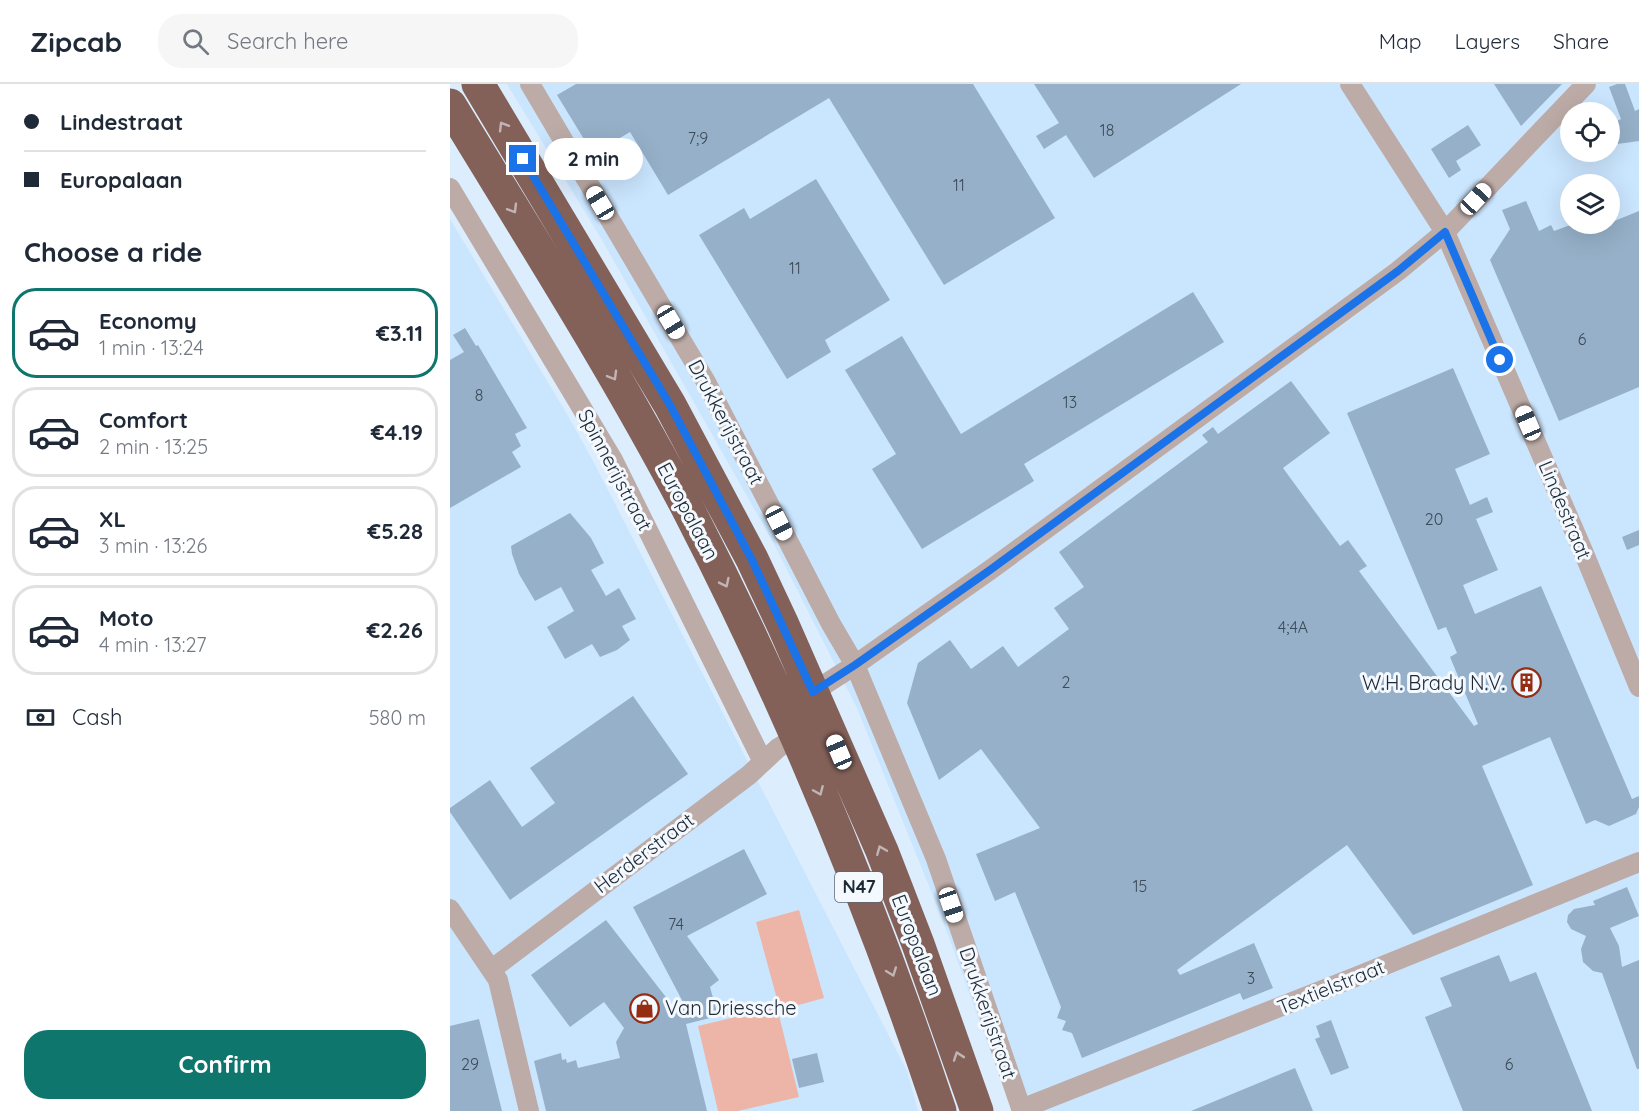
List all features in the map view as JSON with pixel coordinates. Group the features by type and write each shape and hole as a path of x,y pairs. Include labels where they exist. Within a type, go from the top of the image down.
{"highway":[{"name":"Europalaan","path":"478,84 670,405 752,560 882,850 977,1111"},
{"name":"Europalaan","path":"450,105 574,309 646,433 720,574 796,737 883,949 940,1111"}],"street":[{"name":"Drukkerijstraat","path":"530,84 706,382 831,624 855,665 936,860 1021,1110"},
{"name":"Lindestraat","path":"1350,84 1445,232 1639,687"},
{"path":"813,692 990,570 1388,278 1445,232 1586,84"},
{"name":"Spinnerijstraat","path":"450,188 613,460 763,762"},
{"name":"Herderstraat","path":"492,969 749,775 778,748 796,737"},
{"name":"Textielstraat","path":"1021,1110 1639,862"},
{"path":"450,909 498,980 529,1111"}],"shaded area":[{"path":"507,84 1639,84 1639,1111 1012,1111 942,918 857,708 773,542 602,240"},
{"path":"450,219 593,461 907,1071 918,1111 450,1111"},
{"path":"799,910 824,998 780,1010 756,922"},
{"path":"777,1007 799,1097 738,1111 718,1111 698,1026"}],"building":[{"path":"576,84 973,84 1055,218 944,285 829,98 668,195 630,132 593,154 557,95"},
{"path":"1034,84 1241,84 1094,178 1066,135 1044,149 1036,136 1059,123"},
{"path":"1494,84 1562,84 1521,126"},
{"path":"1625,84 1635,111 1639,109 1639,141 1620,144 1620,102 1615,102 1609,87"},
{"path":"1468,125 1481,145 1456,161 1461,170 1449,178 1431,149"},
{"path":"816,179 890,300 825,340 831,352 787,379 699,235 744,208 750,219"},
{"path":"1526,201 1539,231 1551,225 1554,231 1560,229 1560,234 1620,234 1620,219 1639,211 1639,387 1559,421 1490,260 1510,229 1502,210"},
{"path":"1193,292 1224,342 1024,464 1034,481 922,549 872,469 896,454 845,370 902,336 961,434"},
{"path":"465,328 476,346 478,345 527,428 515,434 521,446 512,452 521,467 450,508 450,360 464,352 453,335"},
{"path":"1453,368 1490,454 1455,469 1470,505 1487,497 1493,512 1476,519 1498,570 1463,585 1475,614 1541,586 1632,799 1639,796 1639,807 1636,814 1609,826 1595,820 1586,824 1550,737 1482,766 1533,885 1413,935 1347,845 1177,970 1180,975 1254,943 1273,988 1243,1000 1240,993 1082,1058 1072,1033 1062,1030 1066,1021 1057,1018 1061,1007 1015,892 995,901 976,854 1040,828 981,749 939,780 907,703 918,663 950,640 971,669 1003,646 1018,667 1069,629 1054,608 1084,587 1059,552 1208,442 1202,435 1213,427 1218,434 1291,381 1330,433 1283,468 1340,546 1348,540 1367,566 1359,571 1474,726 1478,724 1450,657 1457,653 1446,627 1438,630 1347,413"},
{"path":"570,513 591,538 604,563 591,570 606,596 619,588 636,619 622,626 630,640 617,650 600,657 592,644 565,659 547,627 574,611 561,587 535,601 519,574 512,554 511,546"},
{"path":"1639,530 1639,545 1627,550 1622,537"},
{"path":"633,696 688,774 510,900 450,812 450,808 490,780 522,827 555,803 530,768"},
{"path":"744,849 767,894 687,936 719,980 710,987 718,1016 686,1024 707,1111 546,1111 534,1061 561,1053 562,1060 566,1059 567,1063 576,1060 578,1068 620,1058 616,1042 624,1028 604,1002 570,1027 531,975 606,920 676,1010 684,1004 633,907"},
{"path":"1627,887 1639,916 1610,928 1619,946 1622,967 1639,960 1639,1069 1637,1069 1602,973 1593,971 1583,962 1581,949 1586,936 1571,929 1567,922 1568,915 1574,909 1595,905 1593,901"},
{"path":"1499,955 1510,982 1536,972 1592,1111 1463,1111 1425,1017 1452,1006 1440,978"},
{"path":"479,1019 502,1111 450,1111 450,1026"},
{"path":"1331,1020 1349,1068 1331,1075 1315,1039 1320,1037 1316,1026"},
{"path":"817,1053 824,1082 799,1088 792,1059"},
{"path":"1295,1068 1313,1111 1191,1111"}],"place":[{"name":"W.H. Brady N.V.","path":"1526,683"},
{"name":"Van Driessche","path":"644,1008"}],"route":[{"path":"523,159 670,405 752,560 813,692 990,570 1398,271 1445,232 1500,360"}]}
